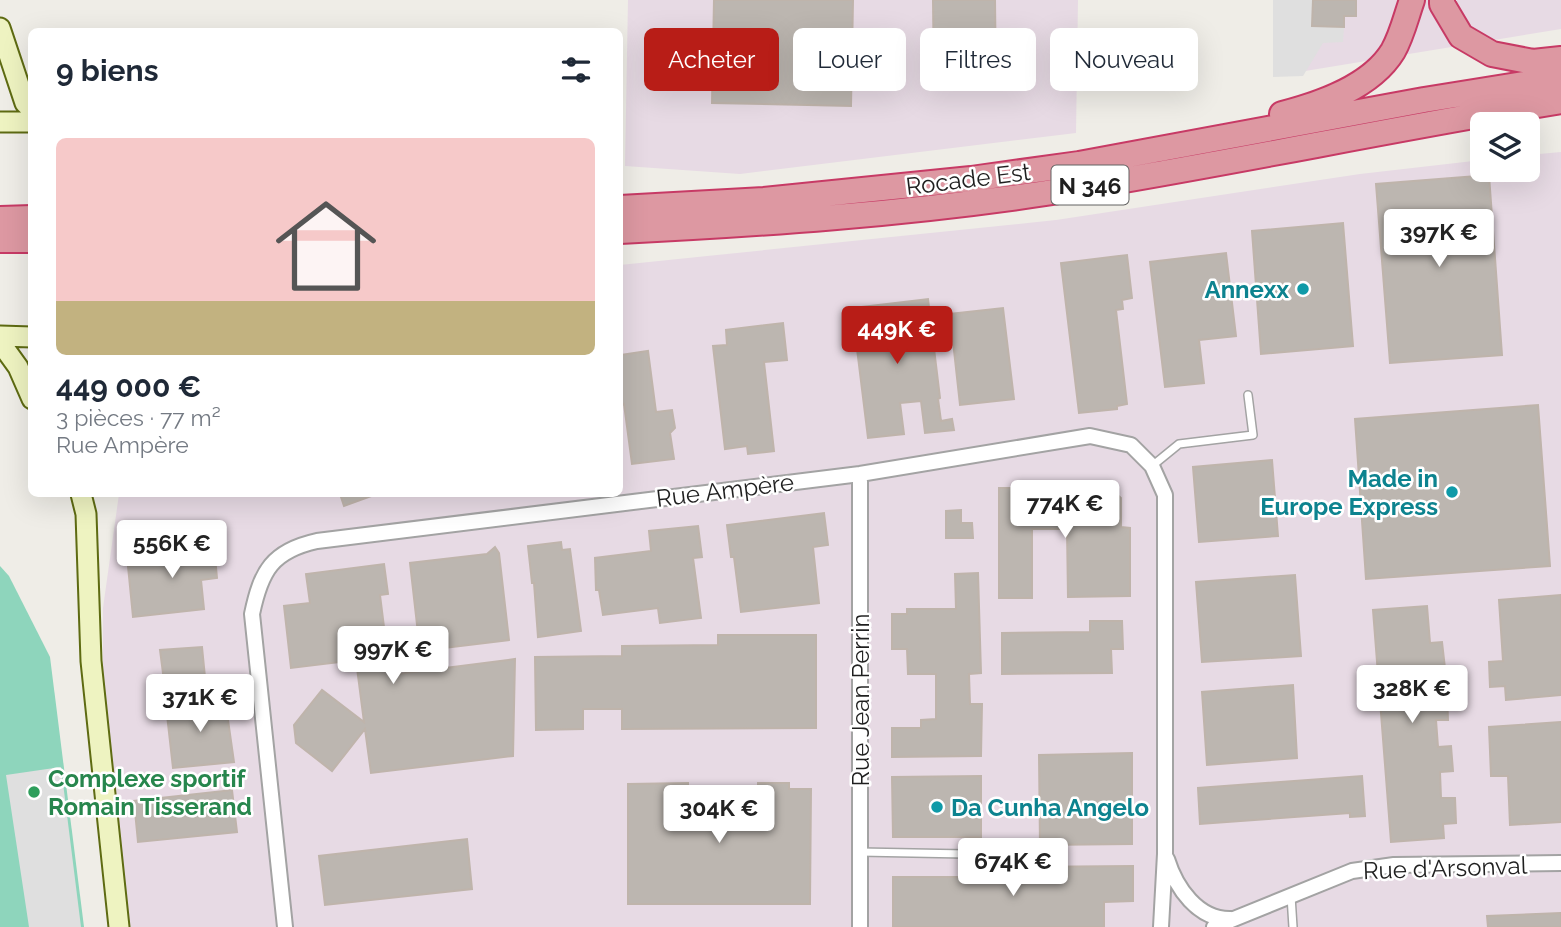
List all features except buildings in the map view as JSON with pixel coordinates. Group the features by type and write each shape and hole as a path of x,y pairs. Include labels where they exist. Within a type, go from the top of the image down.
{"highway":[{"path":"1230,137 1258,120 1293,111 1342,92 1378,69 1392,53 1401,35 1412,0"},
{"path":"1442,0 1461,36 1492,54 1532,62 1561,59"},
{"name":"Rocade Est","path":"627,204 764,200 971,179 1079,164 1424,100 1561,78"},
{"name":"Rocade Est","path":"623,231 704,227 906,210 1044,193 1273,153 1435,121 1561,102"},
{"path":"1540,120 1561,117"},
{"path":"1273,153 1297,160 1470,131"},
{"path":"0,219 28,218"},
{"path":"623,244 678,239 704,227"},
{"path":"0,240 28,240"}],"main road":[{"path":"0,28 28,106"},
{"path":"0,122 28,122"},
{"path":"0,336 28,337"},
{"path":"0,342 18,368 28,390"},
{"path":"69,497 88,575"},
{"path":"82,497 86,514 91,661 119,927"}],"street":[{"name":"Rue Ampère","path":"285,927 252,614 262,576 277,559 303,544 317,541 860,474 1090,436 1131,445 1152,466 1165,495 1165,854 1161,927"},
{"name":"Rue Jean Perrin","path":"860,474 860,927"},
{"name":"Rue Ampère","path":"1165,854 1177,881 1195,906 1216,917 1234,919"},
{"name":"Rue d'Arsonval","path":"1214,927 1352,871 1394,865 1561,863"}],"lane":[{"path":"1152,466 1179,444 1253,435 1248,395"},
{"path":"860,852 966,855"},
{"path":"1290,896 1293,927"}],"shaded area":[{"path":"628,0 1078,0 1078,28 1050,28 1050,91 1077,91 1076,133 740,174 625,166"},
{"path":"1273,0 1313,0 1313,26 1344,27 1343,42 1323,43 1303,76 1273,77"},
{"path":"1293,0 1561,0 1561,29 1293,73"},
{"path":"1561,152 1561,927 128,927 103,704 103,608 119,497 623,497 623,265 1056,220 1360,174 1470,161 1470,182 1540,182 1540,154"},
{"path":"61,767 81,927 29,927 6,775"}],"green space":[{"name":"Complexe sportif Romain Tisserand","path":"0,566 9,576 50,657 84,927 0,927"}],"place":[{"name":"Annexx","path":"1303,289"},
{"name":"Made in Europe Express","path":"1452,492"},
{"name":"Complexe sportif Romain Tisserand","path":"34,792"},
{"name":"Da Cunha Angelo","path":"937,807"}]}
